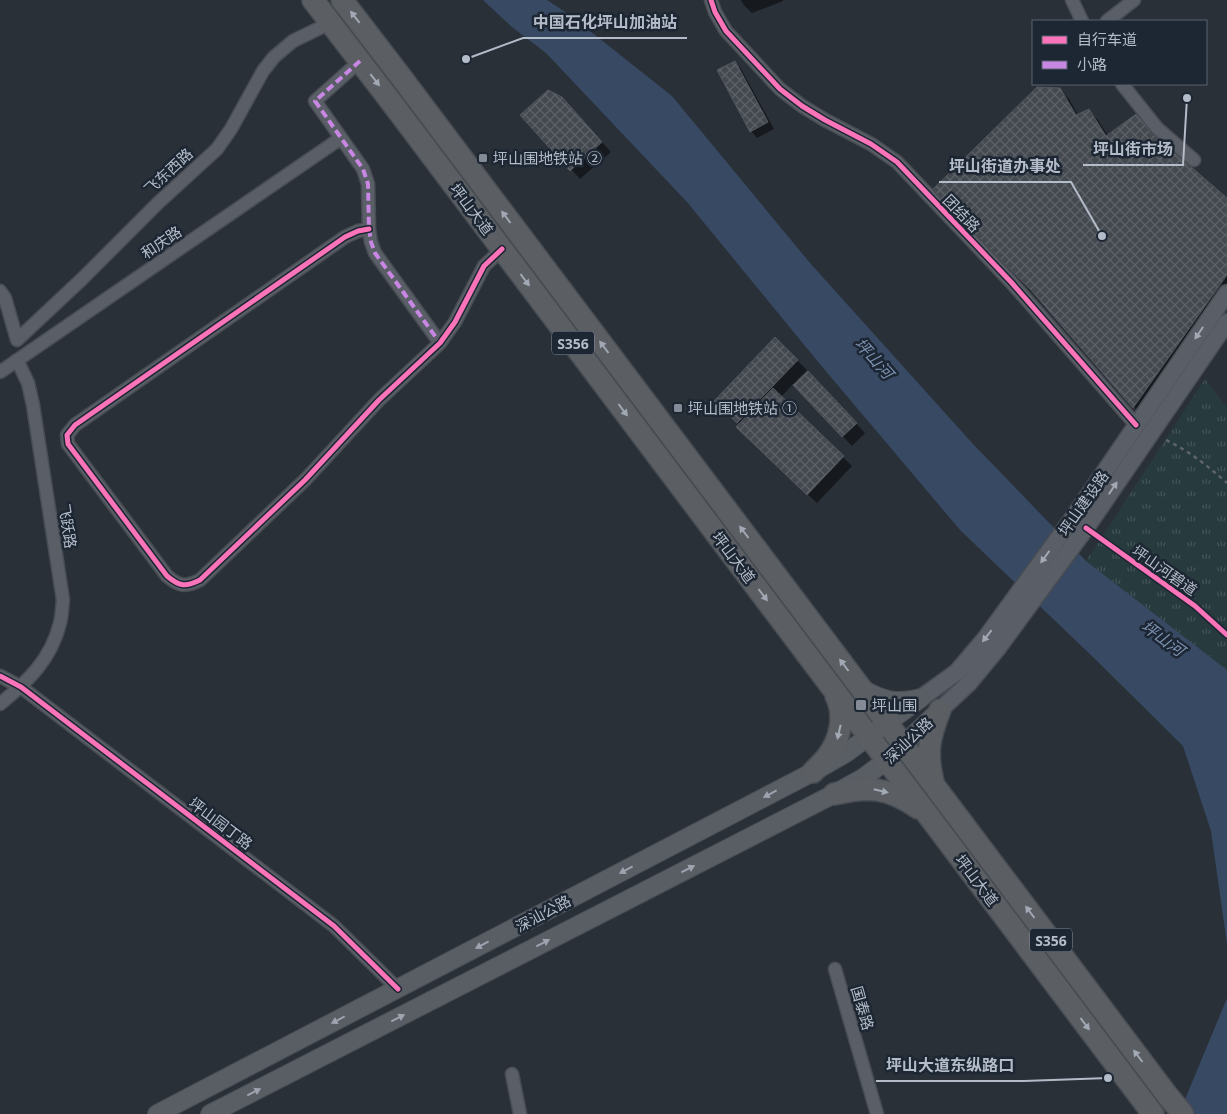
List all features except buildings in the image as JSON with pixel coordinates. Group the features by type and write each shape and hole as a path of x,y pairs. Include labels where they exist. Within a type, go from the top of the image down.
{"highway":[{"name":"坪山大道","path":"313,0 1153,1114"},
{"name":"坪山大道","path":"342,0 1183,1114"},
{"path":"813,772 827,758 836,743 840,727 841,714 838,700 831,686"},
{"path":"934,785 929,764 929,746 932,728 940,710"},
{"path":"834,794 872,789 889,792 905,799 932,820"}],"main road":[{"path":"862,689 876,697 893,701 906,702 921,698"},
{"name":"深汕公路","path":"157,1114 813,772 870,737 921,698"},
{"name":"深汕公路","path":"210,1114 863,778 904,745 940,710"}],"street":[{"name":"团结路","path":"711,0 715,12 726,31 780,89 792,99 871,144 897,162 1011,282 1136,425"},
{"path":"1072,0 1082,20"},
{"path":"1108,20 1134,0"},
{"name":"飞东西路","path":"0,291 17,340 82,280 158,203 217,148 231,129 262,71 274,57 293,41 330,23"},
{"path":"360,61 315,101 363,169 368,184 369,229 375,253 440,342"},
{"path":"1123,85 1156,128 1194,160"},
{"name":"和庆路","path":"0,372 341,138"},
{"path":"369,229 358,231 345,237 75,425 67,435 68,444 167,576 176,583 189,585 200,580 305,480 379,400 440,342 455,322 484,266 502,249"},
{"name":"坪山建设路","path":"1080,523 1136,425 1222,313 1227,293"},
{"name":"坪山建设路","path":"940,710 969,683 997,649 1022,602 1227,322"},
{"name":"飞跃路","path":"0,704 41,665 54,642 61,622 62,600 33,405 28,383 17,360"},
{"name":"坪山建设路","path":"921,698 957,672 984,639 1022,602"},
{"name":"坪山园丁路","path":"0,676 20,687 334,926 398,989"},
{"name":"国泰路","path":"835,968 877,1114"},
{"path":"512,1074 520,1114"}],"path":[{"path":"1166,440 1204,462 1227,483"}],"green space":[{"path":"1205,379 1227,408 1227,670 1086,561"}],"water":[{"name":"坪山河","path":"483,0 547,0 571,16 672,96 810,263 973,444 1086,561 1227,670 1227,944 1211,831 1183,746 960,530 819,363 687,202 546,53 512,27"},
{"path":"1227,998 1227,1114 1179,1114"}],"marked path":[{"path":"360,61 315,101 363,169 368,184 369,229 375,253 440,343"}],"cycle path":[{"path":"711,0 715,12 726,31 780,89 802,106 871,144 897,162 1011,282 1136,425"},
{"path":"369,229 358,231 345,237 75,425 67,435 68,444 167,576 179,584 187,585 200,580 305,480 379,400 440,343 455,322 484,266 502,249"},
{"name":"坪山河碧道","path":"1086,528 1195,606 1227,635"},
{"path":"0,676 21,687 334,926 398,989"}],"place":[{"name":"中国石化坪山加油站","path":"466,59"},
{"name":"坪山街市场","path":"1187,98"},
{"name":"坪山围地铁站 ②","path":"483,158"},
{"name":"坪山街道办事处","path":"1102,236"},
{"name":"坪山围地铁站 ①","path":"678,408"},
{"name":"坪山围","path":"861,705"},
{"name":"坪山大道东纵路口","path":"1108,1078"}]}
